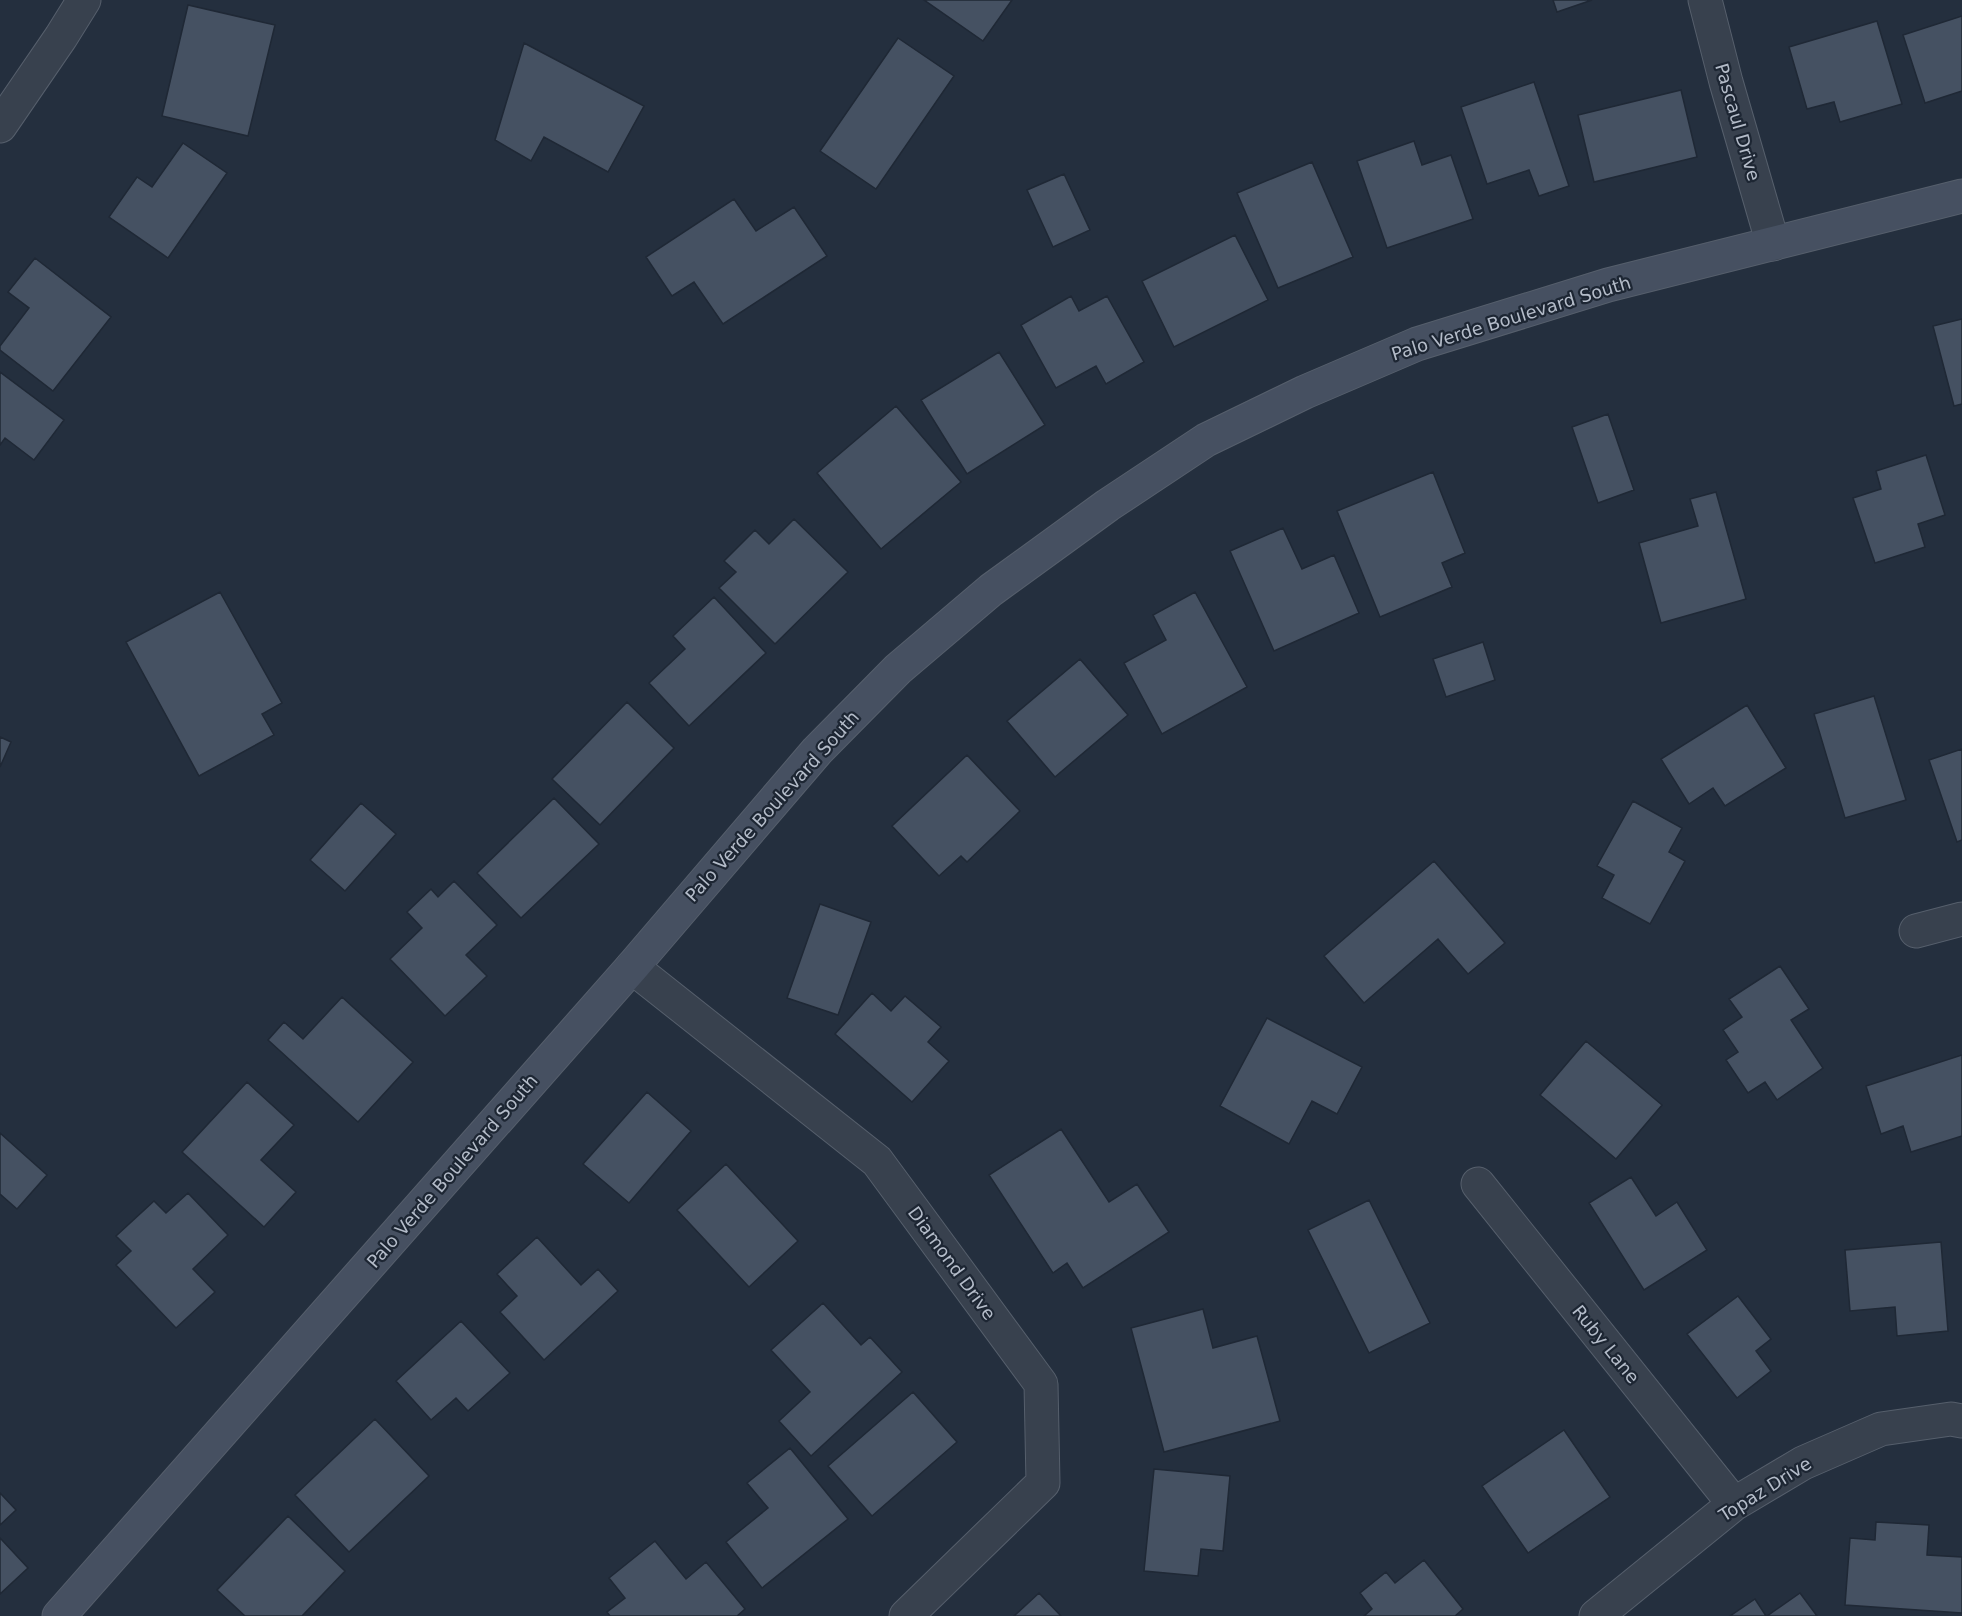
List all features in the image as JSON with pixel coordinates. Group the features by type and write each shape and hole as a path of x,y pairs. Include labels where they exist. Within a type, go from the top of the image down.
{"main road":[{"name":"Palo Verde Boulevard South","path":"59,1616 632,967 817,751 898,669 991,590 1108,505 1206,440 1305,392 1416,344 1608,285 1962,196"}],"street":[{"path":"0,126 84,0"},
{"name":"Pascaul Drive","path":"1705,0 1773,244"},
{"path":"1916,931 1962,920"},
{"name":"Diamond Drive","path":"632,967 877,1161 1041,1384 1043,1483 906,1616"},
{"name":"Ruby Lane","path":"1478,1184 1734,1504"},
{"name":"Topaz Drive","path":"1596,1616 1734,1504 1803,1463 1881,1429 1951,1419 1962,1421"}],"building":[{"path":"924,0 1012,0 983,41"},
{"path":"1553,0 1592,0 1557,12"},
{"path":"188,5 275,25 248,136 162,116"},
{"path":"1962,16 1962,91 1925,103 1903,35"},
{"path":"1877,21 1902,104 1840,122 1834,102 1807,109 1789,47"},
{"path":"898,38 954,76 876,189 820,151"},
{"path":"524,43 644,106 608,172 544,137 531,161 495,140"},
{"path":"1534,82 1569,186 1539,196 1529,170 1487,184 1461,107"},
{"path":"1681,90 1697,157 1594,182 1578,115"},
{"path":"1414,141 1422,165 1451,155 1473,219 1387,248 1357,161"},
{"path":"183,143 227,173 168,258 109,217 137,177 152,187"},
{"path":"1312,162 1353,257 1278,288 1237,193"},
{"path":"1064,174 1090,230 1053,247 1027,190"},
{"path":"734,199 756,231 794,207 827,256 723,324 694,282 672,296 646,257"},
{"path":"1235,235 1268,300 1174,347 1142,281"},
{"path":"35,258 111,317 53,391 0,350 0,346 29,308 8,292"},
{"path":"1071,296 1079,311 1107,296 1144,362 1106,384 1096,366 1056,388 1021,325"},
{"path":"1962,319 1962,404 1954,406 1933,326"},
{"path":"999,352 1045,425 967,474 921,400"},
{"path":"0,372 64,420 34,460 5,438 0,445"},
{"path":"896,406 961,482 881,549 817,473"},
{"path":"1608,414 1634,490 1598,503 1572,427"},
{"path":"1926,455 1945,515 1918,524 1925,547 1875,563 1853,498 1881,489 1876,471"},
{"path":"1433,472 1465,553 1442,563 1452,587 1380,617 1337,511"},
{"path":"1716,492 1746,599 1661,623 1639,543 1698,526 1690,499"},
{"path":"794,519 848,572 775,644 719,588 736,572 724,561 755,530 769,544"},
{"path":"1283,528 1302,569 1334,555 1359,613 1274,651 1230,551"},
{"path":"220,592 282,703 262,714 274,735 199,776 126,642"},
{"path":"1195,592 1247,687 1162,734 1124,663 1166,640 1153,615"},
{"path":"714,597 766,653 689,726 649,683 685,649 673,636"},
{"path":"1483,642 1495,680 1446,697 1433,659"},
{"path":"1080,659 1128,715 1055,777 1007,721"},
{"path":"1874,696 1906,800 1845,818 1814,714"},
{"path":"627,702 674,748 600,825 552,779"},
{"path":"1747,705 1786,768 1725,806 1713,788 1689,804 1661,759"},
{"path":"0,737 11,742 0,767"},
{"path":"1962,749 1962,840 1957,842 1929,760"},
{"path":"967,755 1020,811 967,862 961,856 939,876 892,826"},
{"path":"554,798 599,844 521,918 477,873"},
{"path":"1633,801 1682,828 1669,852 1685,861 1650,924 1602,898 1614,875 1597,866"},
{"path":"361,803 396,834 345,891 310,860"},
{"path":"1434,861 1505,943 1468,974 1438,939 1364,1003 1324,956"},
{"path":"454,881 497,925 466,955 487,976 445,1016 390,959 422,928 407,912 431,889 438,897"},
{"path":"820,904 871,922 838,1015 787,998"},
{"path":"1780,966 1809,1009 1791,1020 1823,1068 1777,1100 1765,1082 1748,1093 1726,1060 1738,1052 1723,1030 1742,1017 1729,999"},
{"path":"872,993 891,1011 905,996 941,1027 928,1042 949,1061 912,1102 835,1034"},
{"path":"342,997 413,1062 358,1122 268,1040 284,1022 303,1039"},
{"path":"1267,1018 1362,1067 1337,1114 1312,1101 1289,1144 1220,1106"},
{"path":"1586,1041 1662,1105 1616,1159 1540,1095"},
{"path":"1962,1055 1962,1136 1911,1152 1903,1126 1881,1134 1866,1086"},
{"path":"247,1082 294,1125 261,1160 296,1192 264,1227 182,1152"},
{"path":"647,1092 691,1131 629,1203 583,1164"},
{"path":"1061,1129 1109,1202 1137,1184 1169,1232 1083,1288 1067,1263 1053,1273 989,1175"},
{"path":"0,1133 47,1175 17,1209 0,1194"},
{"path":"726,1164 798,1241 749,1287 677,1210"},
{"path":"1631,1177 1656,1216 1677,1202 1707,1250 1644,1290 1589,1203"},
{"path":"188,1193 228,1235 193,1269 215,1292 176,1328 116,1265 131,1251 116,1236 154,1201 166,1213"},
{"path":"1369,1200 1430,1323 1369,1353 1308,1230"},
{"path":"537,1237 581,1285 598,1269 618,1291 544,1360 500,1312 517,1296 497,1274"},
{"path":"1941,1242 1948,1331 1897,1336 1895,1307 1850,1311 1845,1250"},
{"path":"1738,1296 1771,1339 1756,1351 1771,1371 1737,1398 1687,1334"},
{"path":"823,1303 861,1345 870,1337 902,1372 811,1456 779,1421 810,1392 771,1350"},
{"path":"1203,1309 1213,1348 1257,1336 1280,1421 1164,1452 1131,1328"},
{"path":"461,1321 510,1373 468,1411 456,1398 431,1420 396,1381"},
{"path":"913,1392 957,1442 872,1516 828,1466"},
{"path":"375,1419 429,1476 349,1552 295,1495"},
{"path":"1564,1430 1610,1497 1528,1553 1482,1486"},
{"path":"790,1448 848,1519 762,1588 726,1542 768,1508 747,1483"},
{"path":"1154,1469 1230,1476 1223,1551 1201,1549 1198,1576 1144,1571"},
{"path":"0,1493 16,1510 0,1525"},
{"path":"288,1516 345,1571 302,1616 245,1616 217,1590"},
{"path":"1876,1522 1929,1525 1927,1555 1962,1557 1962,1613 1845,1605 1850,1538 1875,1540"},
{"path":"0,1538 28,1568 0,1594"},
{"path":"655,1541 686,1579 706,1562 745,1609 737,1616 610,1616 607,1612 625,1598 609,1578"},
{"path":"1424,1560 1463,1609 1455,1616 1364,1616 1372,1609 1360,1593 1386,1572 1395,1583"},
{"path":"1039,1593 1061,1616 1014,1616"},
{"path":"1800,1593 1817,1616 1767,1616"},
{"path":"1755,1599 1766,1616 1730,1616"}]}
